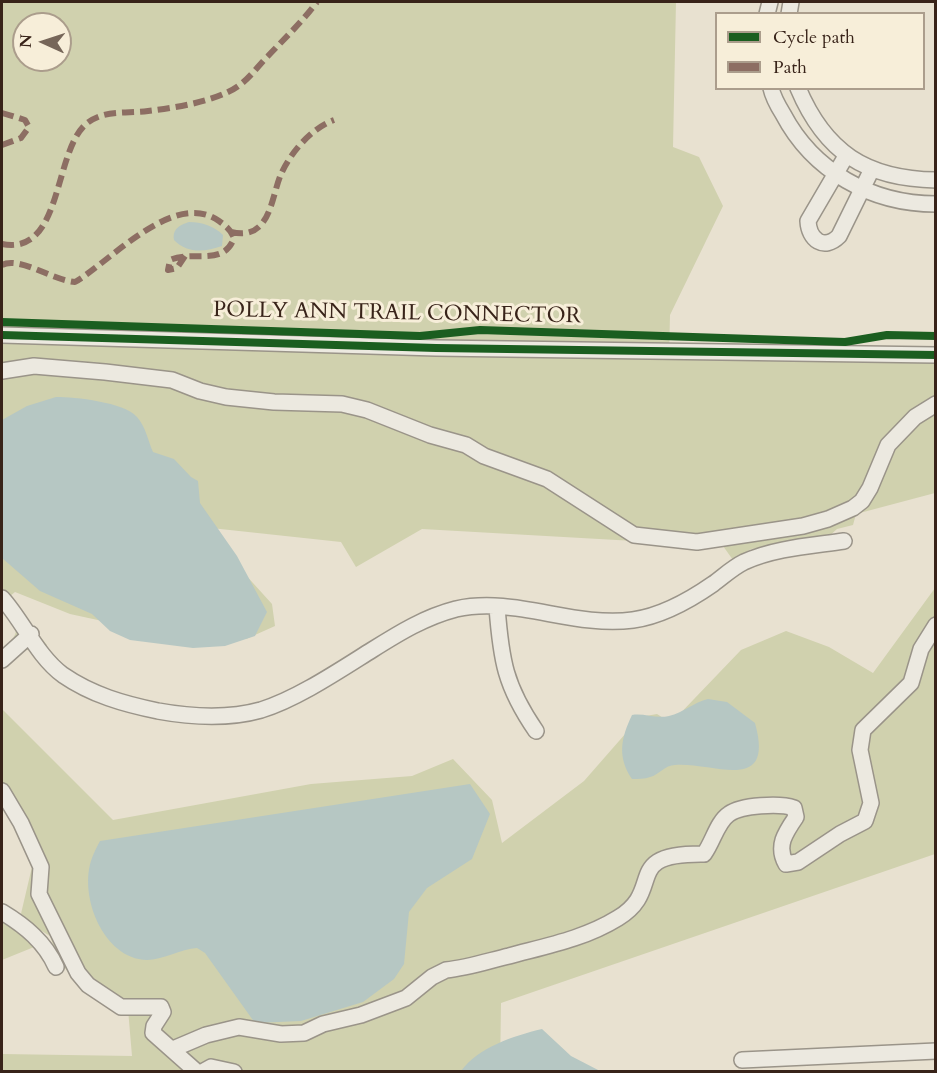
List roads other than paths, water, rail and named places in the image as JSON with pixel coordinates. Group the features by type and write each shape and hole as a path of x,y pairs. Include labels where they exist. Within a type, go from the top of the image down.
{"street":[{"path":"772,90 789,125 806,148 834,173 862,190 893,200 936,204"},
{"path":"799,90 809,114 846,156 871,171 899,177 936,180"},
{"path":"846,156 808,221 809,233 814,240 822,244 833,242 839,236 871,171"},
{"path":"2,335 436,348 936,355"},
{"path":"2,371 34,366 105,372 172,380 200,391 226,397 274,402 342,404 367,410 430,435 466,445 484,456 547,479 634,535 698,542 803,526 828,519 853,508 862,501 870,488 888,445 915,417 936,404"},
{"path":"2,598 31,634 43,655 62,674 95,694 130,705 180,715 232,715 262,710 421,621 456,609 497,607 569,619 607,622 635,620 683,602 729,570 768,552 844,541"},
{"path":"497,607 504,670 516,701 536,731"},
{"path":"173,1049 206,1035 239,1027 281,1034 304,1033 323,1024 362,1015 393,1001 406,998 432,976 446,970 556,944 595,930 630,909 643,888 649,869 658,859 675,854 704,854 729,814 736,811 776,804 794,808 796,817 784,835 781,855 786,864 798,862 840,834 865,821 871,803 860,750 863,730 911,683 921,650 936,625"},
{"path":"2,660 31,634"},
{"path":"2,791 18,818 41,867 39,894 78,973 88,985 122,1007 161,1007 163,1012 154,1026 153,1033 197,1071"},
{"path":"2,912 36,937 49,950 56,967"},
{"path":"742,1060 936,1051"},
{"path":"202,1071 211,1067 234,1071"}]}
